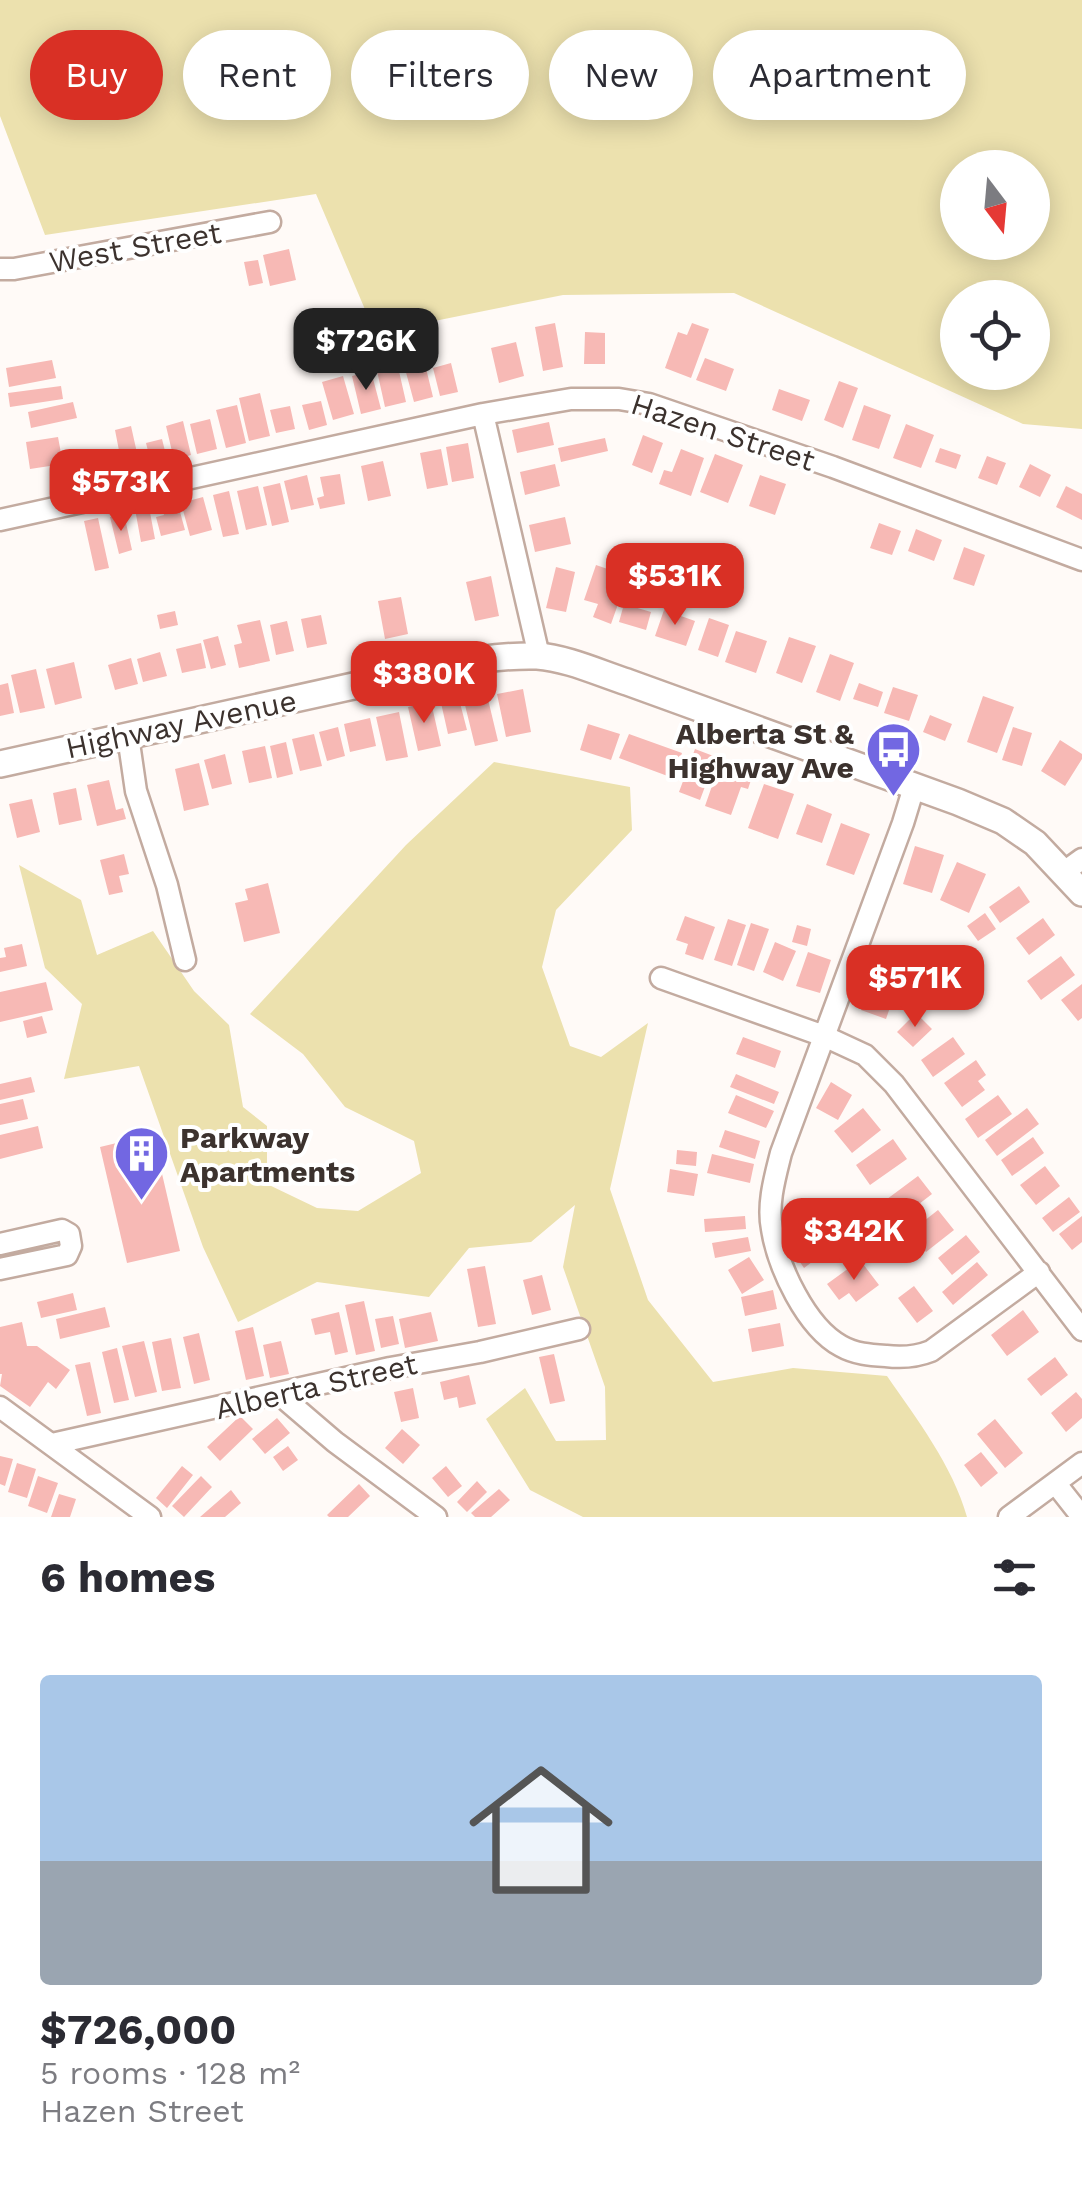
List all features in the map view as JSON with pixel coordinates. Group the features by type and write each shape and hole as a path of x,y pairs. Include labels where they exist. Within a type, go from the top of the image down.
{"main road":[{"name":"Highway Avenue","path":"0,764 457,663 539,656 627,682 1003,821 1073,866 1082,892"}],"street":[{"name":"West Street","path":"0,269 270,222"},
{"name":"Hazen Street","path":"0,520 483,414 572,399 619,399 649,404 833,467 1082,560"},
{"path":"483,414 539,656"},
{"path":"128,736 136,792 186,960"},
{"path":"914,787 781,1153 772,1192 771,1226 780,1263 806,1312 842,1347 858,1354 917,1357 931,1351 1039,1272"},
{"path":"661,978 824,1036 865,1055 894,1084 1082,1330"},
{"path":"0,1244 62,1230 70,1234 71,1246 67,1256 0,1269"},
{"name":"Alberta Street","path":"52,1444 579,1329"},
{"path":"279,1394 334,1442 430,1515"},
{"path":"0,1407 149,1517"},
{"path":"1008,1517 1082,1463"},
{"path":"1056,1484 1082,1517"}],"shaded area":[{"path":"0,0 1082,0 1082,429 1023,424 948,390 1050,390 1050,280 940,280 940,386 734,293 563,295 375,333 316,194 45,235 0,116"},
{"path":"494,762 630,787 632,830 556,910 542,967 570,1046 601,1057 648,1023 610,1189 648,1300 713,1382 793,1368 887,1376 943,1461 967,1517 583,1517 530,1490 486,1419 525,1388 556,1441 606,1440 605,1387 563,1267 575,1205 531,1242 469,1248 429,1297 317,1282 238,1322 203,1247 139,1066 64,1079 82,1004 45,968 19,865 81,900 97,955 153,931 194,991 229,1025 243,1107 267,1126 267,1184 317,1208 358,1211 421,1173 414,1141 345,1107 303,1054 250,1014 406,845"}],"building":[{"path":"289,249 296,280 270,286 263,255"},
{"path":"258,260 263,283 249,286 244,262"},
{"path":"555,323 563,367 543,371 535,327"},
{"path":"692,323 709,329 691,378 665,368 678,332 687,335"},
{"path":"585,332 605,333 605,364 584,364"},
{"path":"516,342 524,376 499,383 491,348"},
{"path":"396,358 406,402 385,407 375,362"},
{"path":"705,358 734,369 726,391 696,380"},
{"path":"52,360 56,378 9,387 6,368"},
{"path":"424,360 433,397 414,402 404,365"},
{"path":"451,363 458,392 440,396 433,368"},
{"path":"371,371 381,409 361,414 352,376"},
{"path":"343,376 354,414 333,420 322,382"},
{"path":"839,381 858,388 843,428 824,420"},
{"path":"61,386 63,399 10,407 8,393"},
{"path":"779,389 810,400 802,421 772,410"},
{"path":"260,393 270,436 249,441 239,398"},
{"path":"321,401 327,425 309,430 302,405"},
{"path":"73,402 77,418 31,428 28,412"},
{"path":"237,405 246,443 226,448 216,410"},
{"path":"864,405 891,415 879,449 852,440"},
{"path":"290,406 295,429 276,433 270,410"},
{"path":"210,419 217,449 197,454 190,424"},
{"path":"183,421 191,455 174,460 166,426"},
{"path":"549,422 554,445 517,453 512,430"},
{"path":"906,424 934,435 921,468 893,458"},
{"path":"131,426 139,462 122,466 115,430"},
{"path":"643,435 663,443 652,473 632,465"},
{"path":"58,437 63,464 30,469 26,442"},
{"path":"605,438 608,451 561,462 558,448"},
{"path":"162,439 169,467 153,471 146,443"},
{"path":"468,443 474,478 452,482 446,447"},
{"path":"940,448 961,455 956,469 935,462"},
{"path":"441,449 448,485 427,489 420,453"},
{"path":"681,449 704,458 691,496 659,484 664,470 672,472"},
{"path":"715,454 743,465 728,503 700,492"},
{"path":"987,456 1006,463 997,485 978,478"},
{"path":"383,461 391,496 368,501 361,466"},
{"path":"93,463 96,481 61,488 58,471"},
{"path":"555,464 560,486 525,495 520,472"},
{"path":"1030,464 1051,475 1040,497 1019,487"},
{"path":"340,474 345,504 320,509 317,498 324,496 320,477"},
{"path":"307,475 314,505 291,510 284,481"},
{"path":"760,475 786,484 775,515 749,506"},
{"path":"280,483 289,522 272,526 263,487"},
{"path":"258,486 267,525 246,530 237,491"},
{"path":"1066,486 1082,494 1082,520 1056,507"},
{"path":"229,491 239,534 223,537 213,495"},
{"path":"203,497 212,530 190,536 181,503"},
{"path":"177,501 185,530 161,536 156,517 164,515 161,505"},
{"path":"149,507 155,539 141,542 135,509"},
{"path":"124,514 132,550 119,554 110,517"},
{"path":"565,517 571,544 535,552 529,525"},
{"path":"98,518 109,568 95,571 84,521"},
{"path":"879,523 901,531 892,555 870,548"},
{"path":"916,529 942,540 934,561 908,551"},
{"path":"964,547 985,555 974,586 953,579"},
{"path":"596,565 628,576 611,624 593,617 598,604 584,600"},
{"path":"556,567 575,572 566,612 546,608"},
{"path":"491,576 499,616 475,621 466,582"},
{"path":"401,597 408,634 385,639 378,601"},
{"path":"624,604 651,612 646,630 619,622"},
{"path":"664,610 695,621 686,646 655,636"},
{"path":"175,611 178,625 160,629 157,615"},
{"path":"321,615 327,644 307,648 301,619"},
{"path":"709,618 729,625 718,657 698,650"},
{"path":"260,620 270,661 239,668 234,645 242,643 237,625"},
{"path":"287,621 294,651 276,655 270,625"},
{"path":"736,631 767,641 756,673 725,662"},
{"path":"218,636 226,665 211,669 203,640"},
{"path":"789,637 816,646 802,683 776,673"},
{"path":"201,643 206,668 182,673 176,649"},
{"path":"160,652 167,676 143,682 137,659"},
{"path":"830,654 854,663 840,701 816,692"},
{"path":"131,658 138,684 115,690 108,665"},
{"path":"74,662 82,698 55,705 46,669"},
{"path":"36,669 45,708 20,713 11,675"},
{"path":"8,683 14,713 0,716 0,685"},
{"path":"859,683 883,692 878,707 853,699"},
{"path":"893,687 918,695 909,721 884,713"},
{"path":"523,689 531,732 506,737 497,694"},
{"path":"487,695 498,741 475,746 464,701"},
{"path":"983,696 1014,707 997,753 967,742"},
{"path":"459,699 467,730 448,734 441,703"},
{"path":"431,702 441,746 418,751 408,707"},
{"path":"399,712 408,757 386,761 376,717"},
{"path":"930,715 952,724 945,741 923,732"},
{"path":"370,718 376,746 350,752 344,724"},
{"path":"588,724 620,734 611,760 580,750"},
{"path":"338,727 345,756 327,761 319,732"},
{"path":"1013,727 1032,733 1022,766 1002,760"},
{"path":"314,734 322,766 300,771 292,739"},
{"path":"629,734 682,753 673,778 619,758"},
{"path":"1060,740 1082,754 1065,786 1041,771"},
{"path":"286,742 293,774 277,778 270,746"},
{"path":"265,746 272,778 249,783 242,751"},
{"path":"695,749 716,757 700,800 679,792"},
{"path":"225,754 232,784 212,789 204,760"},
{"path":"199,763 209,805 184,811 175,769"},
{"path":"720,763 753,774 748,789 741,787 731,815 705,806"},
{"path":"109,780 116,810 123,808 126,819 97,826 87,785"},
{"path":"764,784 794,794 778,839 748,828"},
{"path":"76,788 82,820 59,825 53,793"},
{"path":"32,799 40,832 17,838 9,804"},
{"path":"807,804 832,814 822,843 796,834"},
{"path":"841,823 870,834 854,875 826,865"},
{"path":"915,846 944,855 932,893 903,884"},
{"path":"124,854 129,874 119,876 123,892 109,895 100,860"},
{"path":"957,862 986,874 969,913 940,900"},
{"path":"268,883 280,933 244,942 235,903 248,900 245,889"},
{"path":"1019,886 1030,902 1000,923 989,907"},
{"path":"985,913 996,929 978,941 967,926"},
{"path":"685,916 715,927 703,960 685,954 688,944 676,940"},
{"path":"1043,918 1055,935 1029,955 1016,938"},
{"path":"728,919 746,925 732,966 714,960"},
{"path":"751,923 769,929 754,971 737,965"},
{"path":"797,925 811,929 807,946 792,942"},
{"path":"775,942 796,951 783,981 763,972"},
{"path":"22,944 27,966 0,972 0,958 6,957 4,948"},
{"path":"808,952 831,960 820,993 796,986"},
{"path":"1061,956 1075,975 1041,1000 1027,981"},
{"path":"872,979 897,987 886,1019 861,1010"},
{"path":"46,982 53,1010 0,1022 0,992"},
{"path":"1082,984 1082,1018 1078,1021 1061,1000"},
{"path":"916,1013 932,1029 913,1047 897,1032"},
{"path":"42,1016 47,1033 27,1038 23,1021"},
{"path":"743,1037 781,1051 775,1068 736,1054"},
{"path":"953,1037 965,1054 933,1077 921,1060"},
{"path":"976,1060 986,1075 978,1081 985,1090 962,1107 944,1083"},
{"path":"736,1074 779,1092 774,1104 730,1087"},
{"path":"31,1077 35,1092 0,1100 0,1084"},
{"path":"831,1082 852,1095 838,1120 816,1108"},
{"path":"736,1095 774,1111 766,1128 728,1113"},
{"path":"998,1095 1012,1114 978,1138 965,1119"},
{"path":"23,1099 28,1119 0,1125 0,1104"},
{"path":"863,1108 881,1130 852,1153 834,1131"},
{"path":"1027,1108 1039,1124 997,1156 985,1140"},
{"path":"38,1126 43,1148 0,1159 0,1135"},
{"path":"725,1130 760,1141 755,1159 719,1147"},
{"path":"1033,1137 1044,1153 1012,1176 1001,1160"},
{"path":"893,1139 907,1159 870,1185 856,1165"},
{"name":"Parkway Apartments","path":"125,1141 129,1155 156,1148 180,1251 127,1263 100,1147"},
{"path":"677,1150 697,1152 696,1166 676,1164"},
{"path":"712,1154 754,1164 750,1183 707,1173"},
{"path":"1045,1166 1060,1186 1036,1205 1020,1185"},
{"path":"670,1169 698,1174 694,1196 667,1192"},
{"path":"918,1176 932,1194 893,1224 879,1205"},
{"path":"1069,1197 1080,1212 1053,1232 1042,1218"},
{"path":"938,1210 954,1230 926,1252 910,1232"},
{"path":"745,1216 746,1229 705,1232 704,1219"},
{"path":"1082,1216 1082,1242 1072,1250 1059,1234"},
{"path":"966,1235 980,1252 952,1275 938,1258"},
{"path":"748,1237 751,1251 715,1258 712,1243"},
{"path":"804,1244 816,1259 804,1268 793,1252"},
{"path":"749,1257 764,1280 742,1294 728,1270"},
{"path":"860,1260 879,1285 856,1302 849,1293 839,1300 827,1284"},
{"path":"977,1262 988,1275 953,1305 942,1292"},
{"path":"485,1266 496,1324 478,1327 467,1269"},
{"path":"542,1275 551,1310 532,1315 523,1280"},
{"path":"914,1286 933,1311 917,1323 898,1298"},
{"path":"773,1290 777,1309 745,1316 741,1297"},
{"path":"73,1293 77,1310 41,1318 37,1302"},
{"path":"364,1301 375,1351 356,1355 345,1305"},
{"path":"105,1307 110,1327 60,1339 56,1319"},
{"path":"1023,1310 1039,1332 1007,1356 991,1335"},
{"path":"339,1312 348,1352 335,1355 330,1332 315,1335 311,1319"},
{"path":"431,1312 438,1341 405,1348 399,1319"},
{"path":"393,1316 399,1344 381,1348 375,1319"},
{"path":"22,1322 27,1346 37,1346 70,1370 56,1389 48,1382 30,1407 0,1386 0,1327"},
{"path":"780,1323 784,1346 752,1352 748,1329"},
{"path":"253,1327 264,1376 246,1380 235,1331"},
{"path":"199,1333 210,1380 194,1384 183,1337"},
{"path":"171,1338 181,1388 162,1391 152,1342"},
{"path":"144,1341 157,1392 135,1397 122,1346"},
{"path":"281,1341 289,1374 270,1378 263,1345"},
{"path":"117,1348 129,1400 114,1403 102,1352"},
{"path":"554,1354 565,1401 550,1404 539,1357"},
{"path":"1055,1357 1068,1375 1041,1396 1027,1379"},
{"path":"90,1362 101,1413 87,1416 75,1365"},
{"path":"469,1375 476,1404 459,1408 457,1397 444,1400 440,1382"},
{"path":"413,1388 419,1418 401,1422 394,1392"},
{"path":"1076,1392 1082,1399 1082,1418 1066,1432 1051,1413"},
{"path":"240,1416 253,1429 220,1461 207,1447"},
{"path":"277,1418 290,1433 265,1454 252,1439"},
{"path":"995,1419 1023,1453 1005,1468 977,1434"},
{"path":"402,1429 420,1445 403,1464 385,1448"},
{"path":"288,1446 298,1460 283,1471 273,1457"},
{"path":"981,1452 998,1473 981,1487 964,1465"},
{"path":"0,1456 13,1459 5,1486 0,1484"},
{"path":"17,1463 36,1469 27,1498 8,1492"},
{"path":"182,1466 193,1475 167,1508 156,1498"},
{"path":"446,1466 462,1486 448,1497 432,1478"},
{"path":"38,1476 58,1483 47,1513 28,1506"},
{"path":"201,1476 212,1487 184,1517 172,1506"},
{"path":"477,1481 487,1492 467,1512 457,1502"},
{"path":"359,1484 370,1496 348,1517 329,1517 327,1515"},
{"path":"499,1489 510,1500 491,1517 475,1517 471,1513"},
{"path":"231,1490 241,1503 225,1517 200,1517"},
{"path":"59,1494 76,1499 70,1517 51,1517"}],"place":[{"name":"Alberta St & Highway Ave","path":"893,799"},
{"name":"Parkway Apartments","path":"141,1203"}]}
